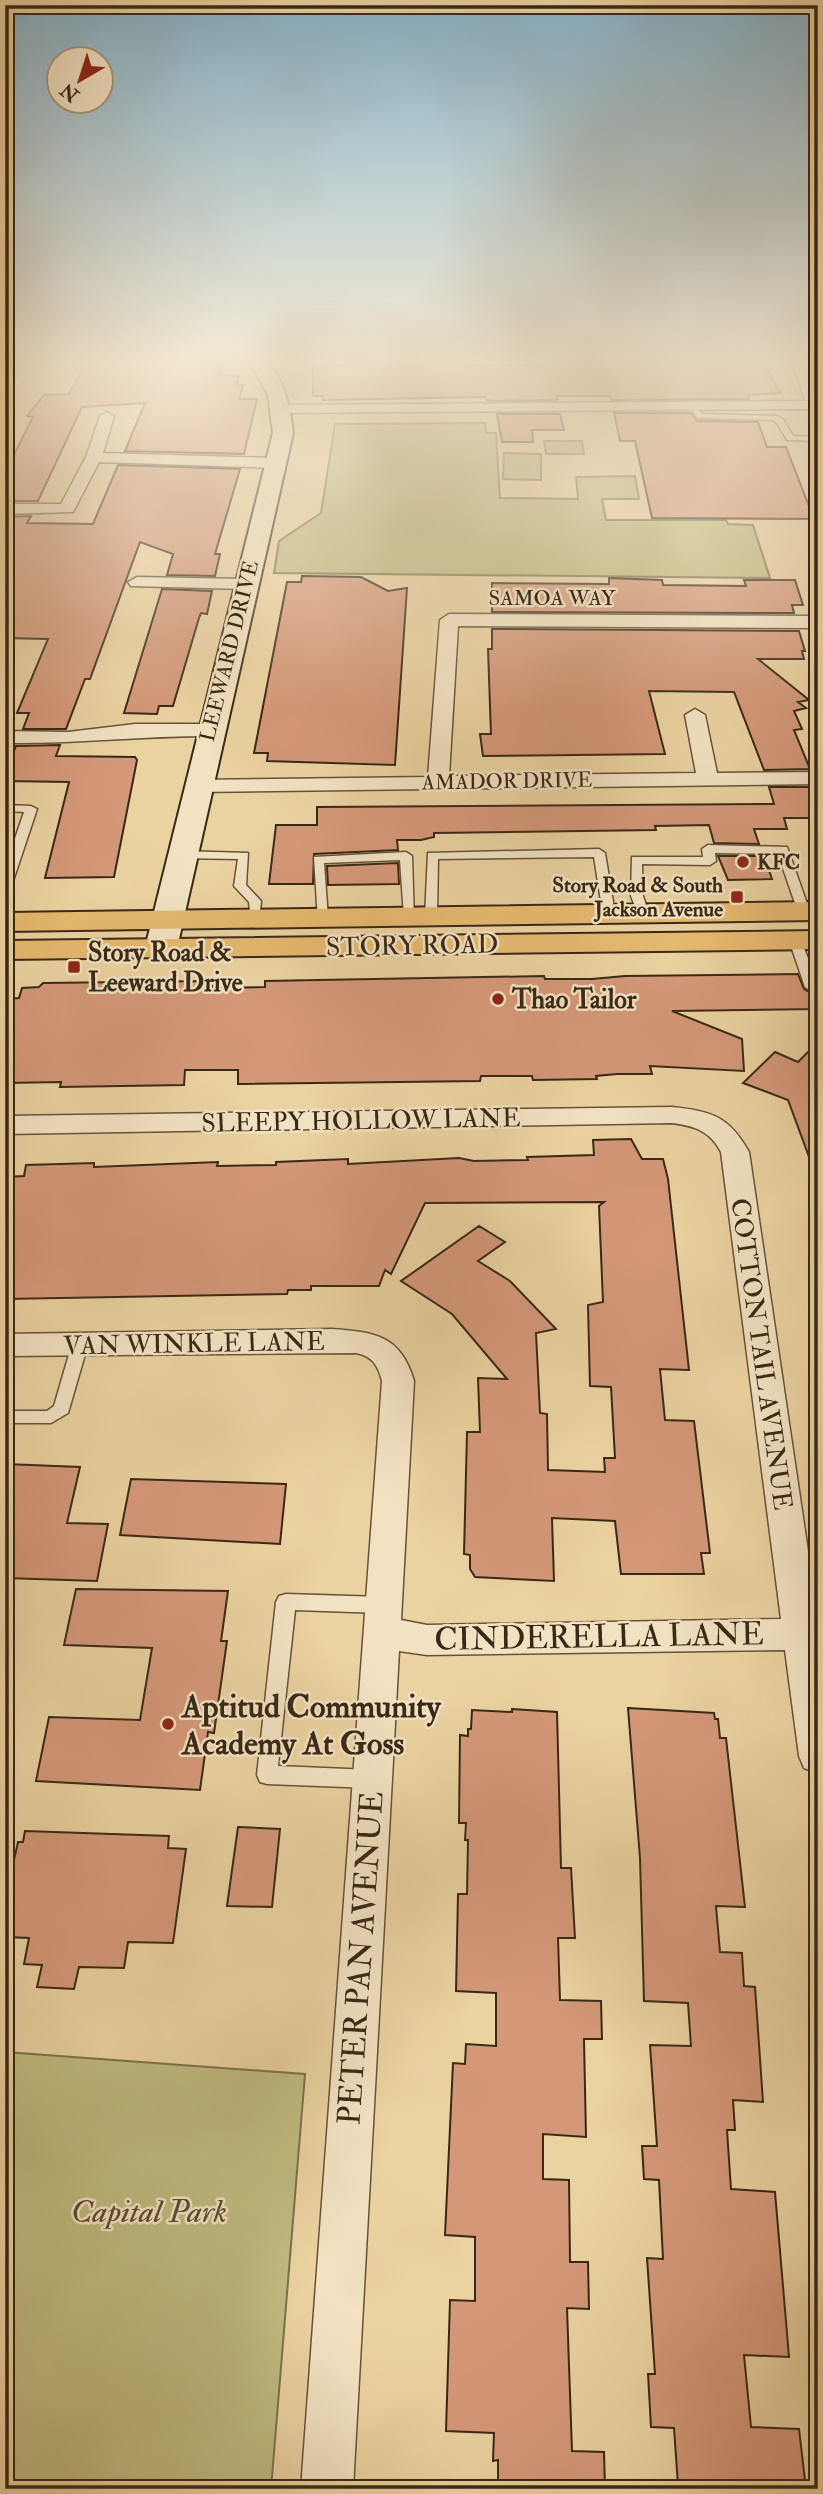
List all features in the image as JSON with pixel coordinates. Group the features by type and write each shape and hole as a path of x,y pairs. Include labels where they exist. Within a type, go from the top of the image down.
{"main road":[{"name":"STORY ROAD","path":"5,950 164,934 255,919 643,914 809,926"},
{"name":"STORY ROAD","path":"5,922 164,934 809,926"}],"street":[{"path":"5,509 67,509 84,475"},
{"name":"LEEWARD DRIVE","path":"164,934 272,475"},
{"path":"137,582 245,584"},
{"name":"SAMOA WAY","path":"438,782 449,620 818,622"},
{"path":"695,715 708,779"},
{"path":"5,737 68,738 135,730 210,730"},
{"name":"AMADOR DRIVE","path":"197,786 818,778"},
{"name":"SLEEPY HOLLOW LANE","path":"5,1125 672,1115 716,1124"},
{"name":"COTTON TAIL AVENUE","path":"716,1124 727,1135 735,1152 809,1634 818,1756"},
{"name":"VAN WINKLE LANE","path":"5,1345 332,1340 363,1343 382,1349"},
{"name":"PETER PAN AVENUE","path":"327,2489 398,1381 394,1362 382,1349"},
{"name":"CINDERELLA LANE","path":"381,1618 427,1640 809,1634"}],"lane":[{"path":"5,808 31,809 5,887"},
{"path":"643,914 637,896 636,860 710,861 708,849 783,850 809,926 812,987 818,991"},
{"path":"421,917 432,856 599,853 609,914"},
{"path":"181,855 244,856 240,886 255,901 255,919"},
{"path":"323,918 323,899 318,888 318,860 406,856 421,917"},
{"path":"5,1417 51,1417 62,1409 80,1344"},
{"path":"371,1779 267,1775 286,1602 381,1618"}],"green space":[{"path":"327,475 499,475 500,498 578,499 576,477 635,476 639,499 602,499 606,520 726,520 728,524 753,525 770,578 274,573 279,541 321,513"},
{"path":"503,475 541,475 541,480 503,479"},
{"name":"Capital Park","path":"5,2052 305,2074 271,2489 5,2489"}],"building":[{"path":"5,475 50,475 38,501 5,501"},
{"path":"114,475 238,475 215,554 220,554 215,576 167,575 173,554 140,542 90,679 85,679 66,729 23,729 29,713 17,713 48,639 5,638 5,517 31,516 27,523 93,524"},
{"path":"643,475 797,475 814,519 652,518"},
{"path":"302,576 361,577 388,591 407,588 395,765 267,761 268,753 254,753 287,582 301,582"},
{"path":"609,578 662,580 663,585 746,586 744,580 795,580 803,605 792,605 794,613 492,612 492,583 609,584"},
{"path":"162,589 212,591 207,614 201,613 199,618 173,706 159,706 157,714 124,713"},
{"path":"492,629 799,631 805,651 802,651 804,659 758,659 809,700 798,702 806,708 794,711 802,729 794,730 810,769 764,770 734,692 649,691 665,754 483,756 480,734 491,734 488,649 492,649"},
{"path":"60,745 56,756 135,757 137,760 114,877 45,878 69,782 5,781 5,758 11,758 16,746"},
{"path":"769,787 817,787 818,818 784,818 787,829 754,829 759,844 714,843 709,825 655,826 656,830 434,833 434,837 421,840 397,840 398,850 314,854 313,884 269,884 276,825 317,825 317,807 774,804"},
{"name":"KFC","path":"718,856 764,856 772,879 728,880"},
{"path":"398,863 399,884 328,885 327,866"},
{"path":"798,974 804,989 818,997 818,1009 672,1011 742,1039 744,1071 650,1066 652,1074 617,1074 596,1076 597,1079 533,1080 532,1076 481,1076 480,1081 238,1084 238,1070 185,1070 184,1085 60,1087 61,1082 5,1083 5,999 19,998 22,988 39,987 43,983 213,981 212,988 265,987 265,981 544,976 545,979 592,979 625,976"},
{"path":"818,1042 818,1173 815,1173 788,1100 743,1083 775,1052 798,1062"},
{"path":"631,1139 642,1159 663,1159 668,1179 689,1370 660,1369 665,1420 694,1421 710,1553 701,1553 704,1574 621,1574 615,1521 552,1518 554,1581 475,1577 470,1569 470,1555 464,1554 467,1432 480,1432 478,1378 507,1379 452,1314 401,1281 479,1226 505,1242 478,1261 510,1281 556,1329 536,1333 540,1413 547,1414 548,1470 605,1472 604,1458 615,1458 611,1387 590,1386 588,1305 603,1302 599,1206 604,1202 425,1203 391,1274 385,1270 379,1286 311,1286 311,1290 288,1290 287,1294 5,1299 5,1177 24,1176 26,1165 94,1163 94,1167 218,1162 217,1166 276,1165 276,1162 348,1159 348,1164 459,1158 474,1161 528,1160 527,1157 594,1155 593,1140"},
{"path":"5,1464 80,1467 67,1523 108,1524 97,1581 5,1578"},
{"path":"131,1479 286,1484 280,1544 120,1535"},
{"path":"76,1589 228,1591 221,1641 227,1641 214,1733 208,1732 200,1790 36,1781 49,1717 140,1720 152,1648 64,1645"},
{"path":"628,1708 714,1713 715,1719 718,1719 720,1738 726,1738 745,1907 716,1906 720,1952 742,1953 744,1986 755,1987 763,2102 733,2100 735,2130 727,2130 731,2189 775,2192 789,2357 744,2355 751,2427 799,2429 806,2489 678,2485 674,2428 651,2427 648,2374 655,2374 647,2258 663,2259 659,2180 644,2179 642,2146 657,2146 650,2045 691,2046 688,2003 644,2001 640,1858"},
{"path":"512,1709 557,1712 561,1868 571,1868 575,1938 558,1938 560,2000 601,2001 602,2039 584,2039 586,2137 543,2134 543,2179 569,2180 570,2262 588,2262 589,2309 567,2308 572,2451 604,2452 605,2489 498,2483 498,2460 493,2461 494,2433 446,2431 450,2300 475,2301 475,2237 445,2235 453,2063 465,2064 466,2044 496,2046 496,1993 456,1991 458,1894 467,1894 468,1840 465,1840 466,1823 459,1823 460,1735 468,1736 472,1710 512,1712"},
{"path":"238,1827 280,1829 272,1907 227,1906"},
{"path":"25,1831 169,1836 168,1848 186,1849 173,1943 128,1942 124,1968 79,1967 74,1989 37,1987 42,1965 24,1964 29,1938 5,1937 5,1900 18,1842 23,1842"}],"place":[{"name":"KFC","path":"743,862"},
{"name":"Story Road & South Jackson Avenue","path":"737,897"},
{"name":"Story Road & Leeward Drive","path":"74,967"},
{"name":"Thao Tailor","path":"498,999"},
{"name":"Aptitud Community Academy At Goss","path":"168,1724"}]}
